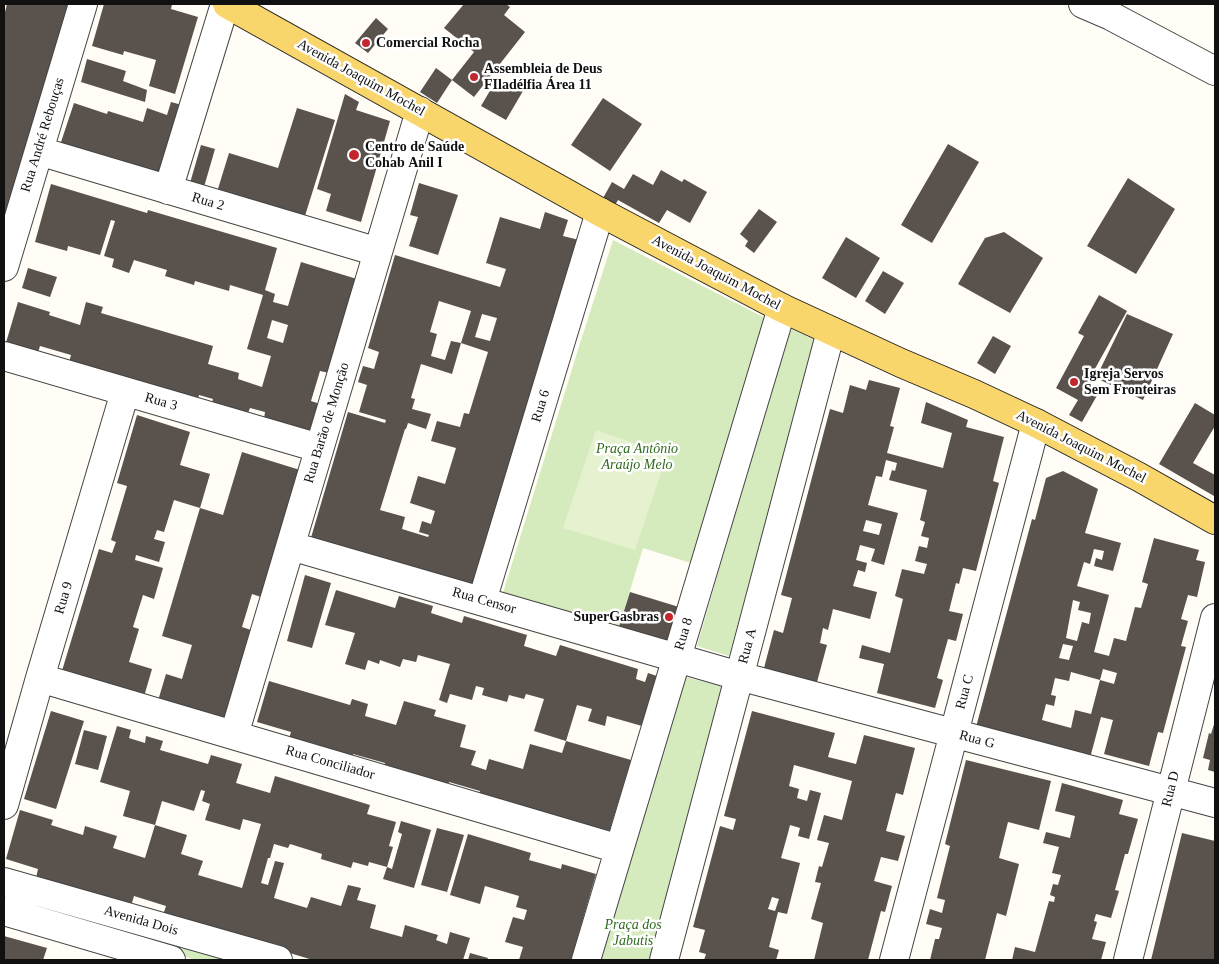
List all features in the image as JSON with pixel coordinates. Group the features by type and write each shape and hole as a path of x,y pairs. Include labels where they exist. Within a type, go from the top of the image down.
{"main road":[{"name":"Avenida Joaquim Mochel","path":"226,4 600,212 782,308 1036,423 1140,477 1215,520"}],"street":[{"name":"Rua André Rebouças","path":"4,267 83,4"},
{"path":"168,190 226,4"},
{"path":"1083,4 1112,16 1215,71"},
{"name":"Rua Barão de Monção","path":"234,735 420,111"},
{"name":"Rua 2","path":"39,151 378,252"},
{"name":"Rua 6","path":"482,601 600,212"},
{"name":"Rua 8","path":"586,960 782,308"},
{"name":"Rua A","path":"664,960 831,331"},
{"name":"Rua 3","path":"4,356 319,448"},
{"name":"Rua 9","path":"4,805 125,392"},
{"name":"Rua C","path":"894,960 1036,423"},
{"name":"Rua Censor","path":"291,546 739,676"},
{"name":"Rua D","path":"1128,960 1215,618"},
{"name":"Rua G","path":"739,676 1215,803"},
{"name":"Rua Conciliador","path":"40,678 619,849"},
{"name":"Avenida Dois","path":"4,882 278,960"},
{"path":"4,912 172,960"}],"green space":[{"name":"Praça Antônio Araújo Melo","path":"613,240 771,321 697,565 643,548 618,630 502,596"},
{"path":"789,328 815,340 729,656 697,646"},
{"path":"596,430 667,455 635,550 563,528"},
{"name":"Praça dos Jabutis","path":"685,677 724,687 653,960 598,960"},
{"path":"28,894 250,960 196,960 24,907"}],"building":[{"path":"7,4 70,4 4,222 4,16"},
{"path":"104,4 172,4 171,9 198,17 175,94 149,86 156,60 124,51 123,55 92,46"},
{"path":"464,4 506,4 510,7 504,15 525,32 474,97 452,80 474,52 444,28"},
{"path":"376,18 388,29 368,53 355,43"},
{"path":"87,59 126,71 123,81 147,90 145,102 81,82"},
{"path":"436,68 452,80 437,103 420,92"},
{"path":"498,77 523,91 506,120 481,106"},
{"name":"Centro de Saúde Cohab Anil I","path":"345,94 359,102 356,110 390,121 361,222 326,211 331,194 317,189"},
{"path":"603,98 642,124 610,171 571,145"},
{"path":"171,102 182,105 158,181 59,148 74,103 107,114 108,111 143,122 147,108 167,115"},
{"path":"297,108 335,120 304,219 217,192 229,153 278,168"},
{"path":"948,144 979,162 932,243 901,225"},
{"path":"201,145 215,149 204,187 190,183"},
{"path":"661,170 682,182 684,179 707,192 690,223 667,210 659,223 618,200 614,207 602,200 612,182 624,189 633,174 653,185"},
{"path":"1128,178 1175,209 1136,274 1087,246"},
{"path":"419,183 458,195 438,255 409,246 418,217 410,215"},
{"path":"51,184 147,213 148,210 277,248 265,290 275,294 273,302 288,306 301,262 357,279 329,373 320,371 311,401 320,404 310,437 264,419 265,412 250,408 246,418 211,407 213,399 199,395 196,405 68,366 71,355 40,346 37,356 5,346 18,302 50,312 49,315 80,325 86,302 103,307 101,313 213,346 208,364 239,373 238,379 262,387 271,356 247,349 263,295 230,285 229,291 195,281 194,285 165,276 167,270 134,260 129,273 112,267 114,259 104,256 115,221 111,220 100,255 68,246 67,251 35,242","holes":["272,320 288,325 283,343 267,338"]},
{"path":"759,209 777,222 754,253 745,246 748,241 740,234"},
{"path":"545,212 568,220 563,236 579,240 476,590 310,541 348,412 385,423 386,420 359,412 367,385 358,382 363,366 374,369 379,352 368,348 395,255 500,287 506,269 486,263 500,217 540,229","holes":["439,301 471,311 461,343 451,341 445,360 431,356 437,334 430,332","482,314 497,318 490,341 475,337","461,343 488,352 469,414 464,413 460,427 437,421 431,441 456,448 445,484 418,476 410,503 435,511 431,524 422,521 419,532 429,535 428,537 402,529 405,517 380,510 408,423 426,429 431,414 412,409 415,399 411,398 421,364 452,374"]},
{"path":"1004,232 1043,258 1010,313 958,284 985,238"},
{"path":"846,237 880,258 856,298 822,278"},
{"path":"28,268 57,277 50,297 22,288"},
{"path":"883,271 904,283 885,314 865,301"},
{"path":"1099,295 1127,311 1086,385 1099,392 1082,422 1069,415 1078,400 1056,388 1084,336 1078,333"},
{"path":"1127,314 1173,334 1143,400 1096,378"},
{"path":"993,336 1011,346 995,374 977,363"},
{"path":"869,380 900,388 890,426 894,427 887,453 943,468 952,433 921,423 926,402 968,420 966,427 1004,437 993,481 999,483 976,571 963,568 959,584 956,583 949,611 963,614 956,641 948,639 937,678 943,680 935,708 877,693 884,664 859,658 862,645 890,653 903,599 895,596 902,569 924,574 927,564 915,561 919,546 927,548 929,538 921,536 925,522 920,520 927,490 889,480 892,470 895,471 897,463 886,460 882,477 876,476 868,505 898,513 884,565 871,561 875,549 860,545 856,560 867,563 865,572 858,570 853,586 877,592 870,619 833,609 828,630 823,628 820,643 827,645 817,682 764,668 774,630 783,633 792,598 781,595 830,409 843,413 850,385 866,390","holes":["866,520 882,524 879,535 863,531"]},
{"path":"1195,403 1215,415 1215,426 1193,463 1215,475 1214,496 1159,464"},
{"path":"137,415 190,432 180,465 210,474 200,508 174,500 164,532 157,530 154,539 165,542 159,562 136,555 135,560 163,568 154,599 143,595 133,627 139,629 129,662 152,669 143,700 61,674 99,549 112,553 116,542 111,540 127,486 117,483"},
{"path":"242,452 300,470 261,597 252,594 242,627 254,631 226,725 157,704 166,674 182,679 192,645 162,636 200,508 223,515"},
{"path":"1063,471 1098,489 1085,533 1121,543 1113,571 1094,566 1096,558 1102,560 1104,551 1094,549 1090,564 1084,562 1077,586 1109,595 1094,652 1109,656 1114,638 1126,641 1135,607 1141,608 1148,584 1142,582 1154,538 1199,550 1196,560 1205,562 1197,597 1188,595 1181,619 1188,621 1181,646 1186,647 1163,733 1158,732 1149,766 1104,754 1113,720 1101,717 1090,758 976,727 1032,519 1035,520 1046,478","holes":["1073,600 1080,602 1078,610 1091,613 1089,624 1082,622 1077,641 1066,638","1063,644 1073,646 1069,660 1059,658","1103,669 1117,673 1114,684 1100,680","1071,672 1100,680 1091,714 1075,710 1071,728 1042,720 1046,704 1054,706 1056,696 1051,695 1055,678 1069,681"]},
{"path":"305,575 331,583 312,648 287,641"},
{"path":"336,590 395,608 399,596 433,606 431,613 462,623 464,616 527,635 524,646 556,656 560,645 638,669 636,679 645,682 648,673 657,676 642,726 607,716 605,726 588,721 592,709 577,705 566,741 534,731 544,699 526,694 524,699 509,695 507,702 482,695 484,688 476,686 472,700 450,694 447,703 439,700 450,664 418,655 416,662 403,659 400,667 380,660 379,664 368,660 365,670 345,664 355,633 325,625"},
{"path":"630,592 679,607 667,645 618,630"},
{"path":"269,681 350,705 352,699 368,704 365,716 396,725 404,701 436,710 434,716 466,725 460,747 476,751 471,765 486,770 489,759 523,769 530,744 562,753 566,741 631,760 607,839 477,800 480,791 449,782 447,790 383,771 385,763 353,754 352,761 288,742 291,732 257,722"},
{"path":"51,711 84,721 56,809 24,799"},
{"path":"752,711 835,733 828,757 856,764 864,735 915,748 903,795 896,793 886,831 905,836 898,861 881,857 874,881 892,886 885,912 881,911 868,960 814,960 823,923 811,919 821,883 815,882 819,866 822,867 829,843 817,840 824,815 842,820 852,781 794,765 789,786 799,789 797,798 807,801 810,790 821,793 809,839 798,836 800,828 790,825 781,858 800,863 787,914 778,912 769,947 779,950 776,960 704,960 706,954 699,952 705,930 693,927 720,826 733,830 736,819 724,816","holes":["772,897 779,899 775,911 768,909"]},
{"path":"1215,721 1215,772 1208,770 1210,760 1203,758 1209,733 1211,734"},
{"path":"117,726 131,730 129,738 145,743 146,736 163,741 160,750 208,764 211,755 242,764 236,783 270,793 275,776 370,805 367,814 396,822 389,846 393,847 387,867 369,862 368,866 353,862 351,868 321,859 322,854 290,844 288,848 274,844 261,883 268,885 275,861 284,863 274,898 307,908 311,897 341,906 348,885 361,888 357,900 376,905 370,928 402,937 405,925 438,935 436,940 447,944 450,932 470,938 463,960 313,960 163,915 166,906 134,896 131,906 36,878 38,869 6,859 20,810 53,820 51,825 83,835 85,826 117,836 113,848 145,858 155,825 123,816 130,791 100,782","holes":["201,790 205,791 202,801 210,804 205,820 240,830 243,819 261,824 242,888 198,875 203,861 181,854 187,835 155,825 162,801 194,811"]},
{"path":"84,730 107,736 98,770 75,764"},
{"path":"966,760 1051,781 1039,830 1008,822 999,858 1019,864 1006,916 997,913 985,960 930,960 935,939 939,939 942,928 926,924 930,909 942,913 945,900 937,898 950,846 945,844"},
{"path":"1062,783 1123,800 1119,814 1138,819 1128,854 1125,854 1115,890 1119,891 1111,918 1096,914 1094,921 1097,922 1092,939 1106,942 1101,960 1012,960 1015,947 1035,952 1049,901 1054,902 1055,897 1050,895 1053,884 1058,885 1061,875 1052,873 1059,847 1043,843 1046,832 1070,838 1075,816 1055,811"},
{"path":"401,821 431,830 414,888 383,879 387,867 392,869 402,834 398,832"},
{"path":"437,828 464,835 447,892 421,885"},
{"path":"1182,833 1215,841 1215,960 1151,960"},
{"path":"468,834 531,853 529,860 561,869 562,864 596,874 571,960 519,960 523,947 505,942 513,917 524,920 527,910 516,907 519,896 485,886 480,904 450,895"},
{"path":"4,936 47,948 43,960 4,960"},
{"path":"470,953 488,958 487,960 468,960"}],"place":[{"name":"Comercial Rocha","path":"366,43"},
{"name":"Assembleia de Deus FIladélfia Área 11","path":"474,77"},
{"name":"Centro de Saúde Cohab Anil I","path":"354,155"},
{"name":"Igreja Servos Sem Fronteiras","path":"1074,382"},
{"name":"SuperGasbras","path":"669,617"}]}
